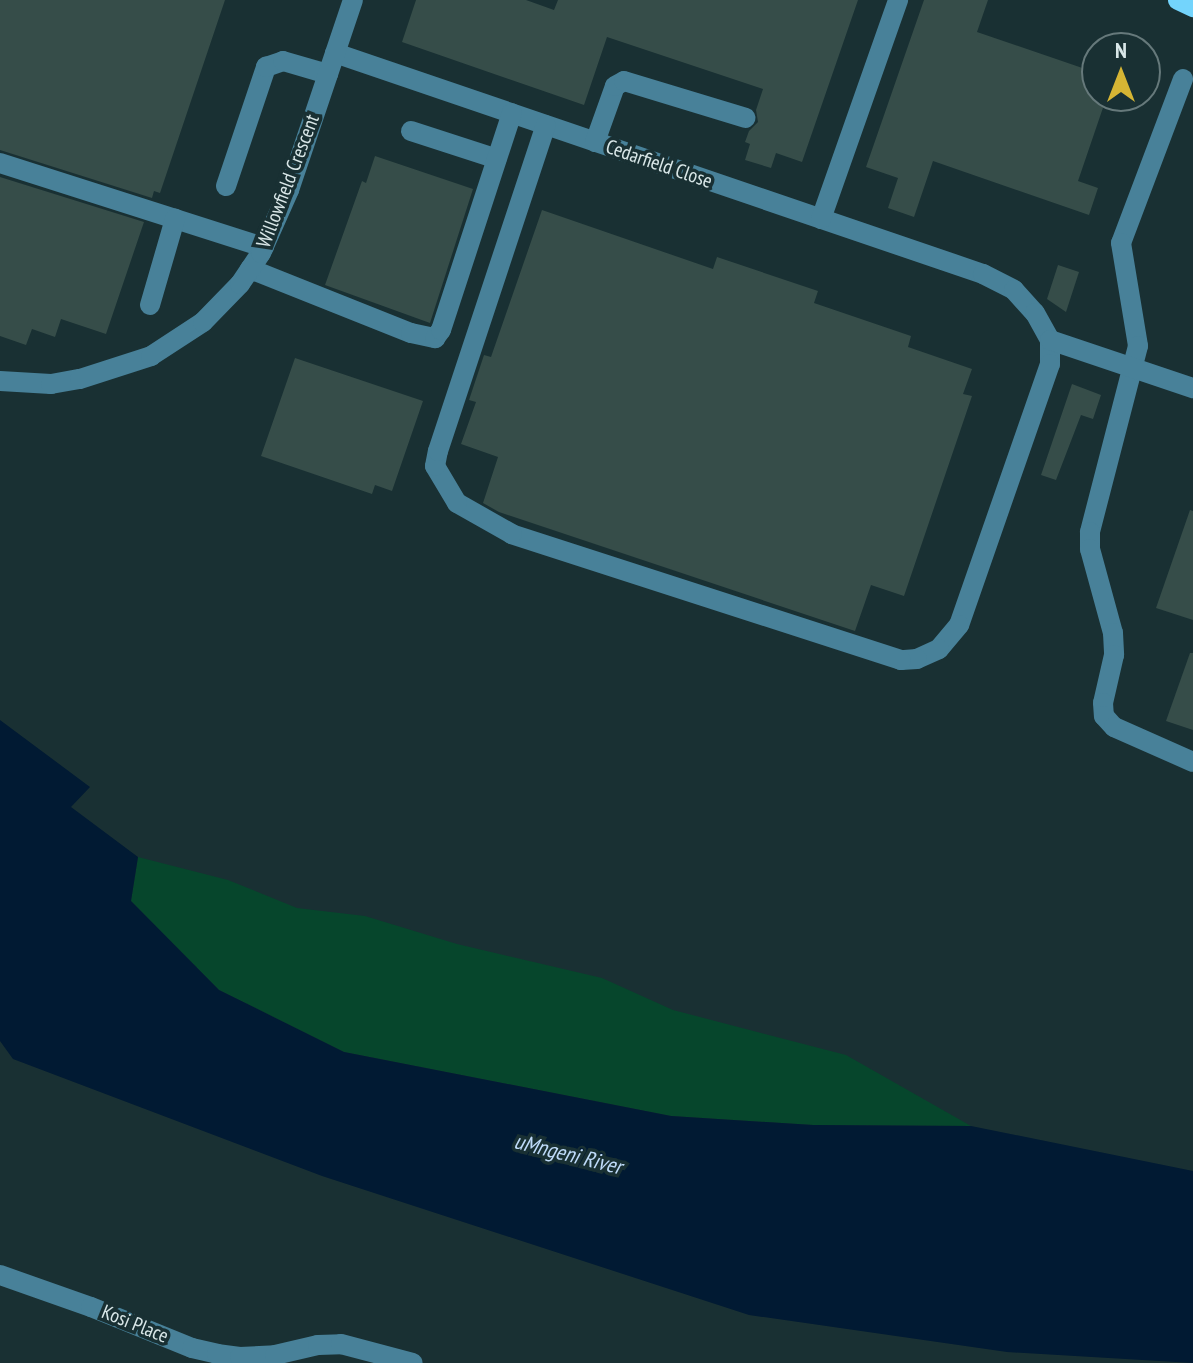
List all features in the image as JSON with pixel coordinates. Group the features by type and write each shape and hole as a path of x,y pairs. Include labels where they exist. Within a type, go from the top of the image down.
{"main road":[{"path":"1178,0 1193,7"}],"street":[{"name":"Willowfield Crescent","path":"0,381 51,384 80,379 151,356 203,322 250,269 264,247 289,190 353,0"},
{"path":"821,219 898,0"},
{"name":"Cedarfield Close","path":"335,53 983,274 1014,290 1035,313 1050,340"},
{"path":"226,186 266,67 283,61 328,74"},
{"path":"1183,79 1121,243 1138,346 1090,532 1093,564 1113,633 1114,655 1103,711 1114,727 1193,762"},
{"path":"595,142 615,86 624,81 746,118"},
{"path":"250,269 411,333 435,338 512,113"},
{"path":"546,125 435,466 457,503 512,534 901,660 917,659 939,649 959,625 1050,364 1050,340 1193,388"},
{"path":"411,131 497,159"},
{"path":"0,163 264,247"},
{"path":"150,305 175,219"},
{"name":"Kosi Place","path":"0,1275 91,1307 192,1348 217,1354 240,1357 275,1355 318,1345 341,1344 413,1363"}],"green space":[{"path":"138,857 228,880 297,908 365,916 457,944 602,978 673,1010 846,1055 971,1126 813,1125 671,1116 344,1052 219,990 131,901"}],"water":[{"name":"uMngeni River","path":"0,720 90,787 71,807 138,857 131,901 219,990 344,1052 671,1116 813,1125 971,1126 1193,1171 1193,1363 1007,1352 749,1315 322,1176 13,1059 0,1041"}],"building":[{"path":"0,0 225,0 160,193 154,191 152,198 0,150"},
{"path":"416,0 526,0 554,10 558,0 858,0 802,162 776,153 771,168 745,160 750,144 745,142 749,131 758,122 756,110 763,89 607,37 584,105 402,42"},
{"path":"924,0 988,0 977,32 1081,68 1081,112 1102,112 1078,181 1098,188 1089,215 933,161 914,217 888,208 898,178 866,167"},
{"path":"375,156 473,189 430,323 325,285 362,181 366,183"},
{"path":"0,177 144,222 106,334 61,319 55,337 32,329 26,345 0,336"},
{"path":"542,210 713,269 717,257 818,291 814,303 911,336 908,347 972,369 963,394 972,396 904,596 871,585 855,631 499,512 483,503 498,457 461,444 476,402 469,400 484,355 491,357"},
{"path":"1058,265 1079,272 1066,312 1047,299"},
{"path":"295,358 423,401 392,491 375,485 372,494 261,456"},
{"path":"1072,384 1101,395 1093,419 1081,415 1056,480 1041,475"},
{"path":"1190,510 1193,511 1193,620 1156,608"},
{"path":"1190,653 1193,653 1193,730 1166,721"}]}
